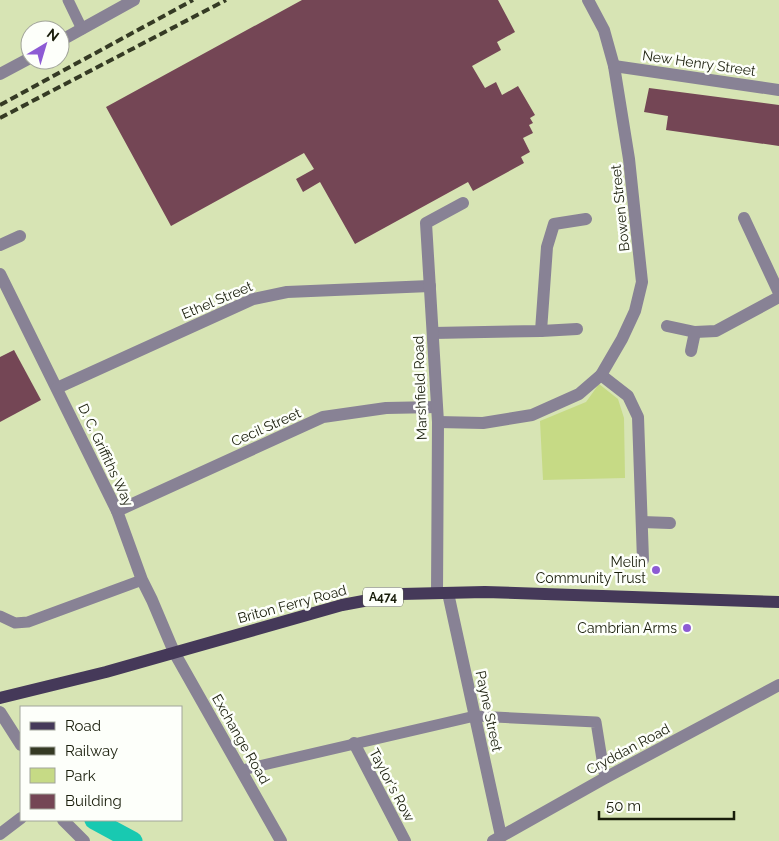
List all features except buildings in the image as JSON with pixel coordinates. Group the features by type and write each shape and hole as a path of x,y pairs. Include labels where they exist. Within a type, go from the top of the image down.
{"main road":[{"name":"Briton Ferry Road","path":"0,698 106,672 342,605 400,594 485,592 779,602"}],"street":[{"path":"70,36 134,0"},
{"name":"Bowen Street","path":"438,422 483,423 532,415 579,394 601,375 622,339 635,311 642,282 629,159 614,66 604,30 588,0"},
{"path":"0,74 20,63"},
{"name":"New Henry Street","path":"614,66 779,90"},
{"name":"Marshfield Road","path":"443,593 438,422 426,224 463,203"},
{"path":"744,218 779,293"},
{"path":"542,331 547,247 554,224 586,219"},
{"path":"0,245 20,236"},
{"name":"D. C. Griffiths Way","path":"0,274 117,512 142,580 174,652"},
{"name":"Ethel Street","path":"57,388 253,299 286,292 430,286"},
{"path":"667,326 695,332 716,331 779,297"},
{"path":"433,333 542,331 577,328"},
{"path":"691,352 695,332"},
{"path":"601,375 628,396 638,417 643,560"},
{"name":"Cecil Street","path":"117,512 323,417 386,408 437,407"},
{"path":"642,522 670,523"},
{"name":"Payne Street","path":"443,593 475,716 499,839"},
{"name":"Exchange Road","path":"174,652 281,841"},
{"name":"Cryddan Road","path":"499,839 605,778 779,685"},
{"path":"0,712 20,744"},
{"name":"Taylor's Row","path":"354,743 405,841"},
{"path":"0,834 20,819"},
{"path":"64,821 84,841"}],"lane":[{"path":"68,0 82,29"},
{"path":"0,616 16,623 28,622 142,580"},
{"path":"242,770 475,716 596,722 605,778"}],"green space":[{"path":"599,384 618,399 624,418 625,478 543,480 540,421 586,402"}],"waterway":[{"path":"96,821 133,841"}],"railway":[{"path":"0,105 193,0"},
{"path":"0,118 226,0"}],"place":[{"name":"Melin Community Trust","path":"656,570"},
{"name":"Cambrian Arms","path":"687,628"}]}
